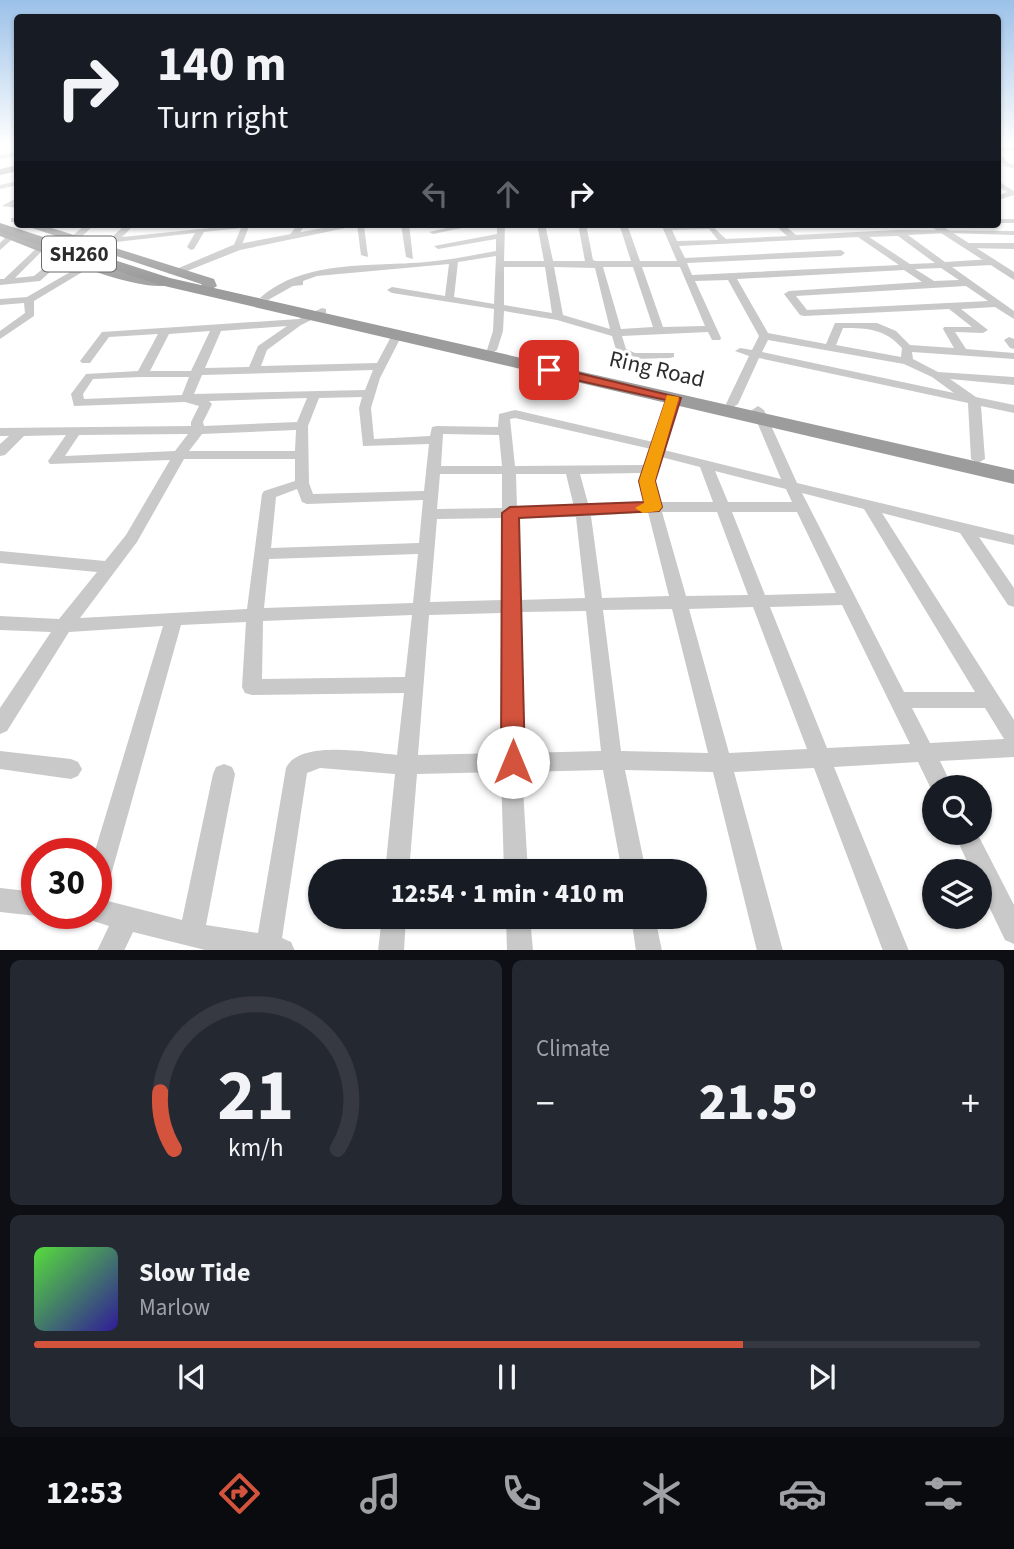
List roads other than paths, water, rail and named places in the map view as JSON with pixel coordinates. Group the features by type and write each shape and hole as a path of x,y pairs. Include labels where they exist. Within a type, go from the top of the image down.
{"highway":[{"name":"SH260","path":"20,228 169,277"},
{"name":"SH260","path":"20,228 164,275 208,286"},
{"name":"Ring Road","path":"169,277 313,316 674,398 1014,467"},
{"name":"Ring Road","path":"208,286 265,299 313,316 492,350 732,404 759,414 1014,477"}],"main road":[{"path":"0,215 11,225"},
{"path":"15,228 42,246 91,263 155,283 169,277"},
{"path":"24,228 74,240 169,277 209,282 208,286"}],"street":[{"path":"0,247 11,225"},
{"path":"74,240 87,228"},
{"path":"99,249 127,228"},
{"path":"148,246 166,228"},
{"path":"114,240 207,228"},
{"path":"191,247 207,228"},
{"path":"238,248 245,228"},
{"path":"293,236 299,228"},
{"path":"169,277 196,262 238,248 342,228"},
{"path":"265,242 343,228"},
{"path":"360,228 365,255"},
{"path":"406,228 410,257"},
{"path":"433,232 455,228"},
{"path":"492,350 498,331 501,228"},
{"path":"542,228 547,264 553,271 558,317"},
{"path":"583,228 589,261 597,264"},
{"path":"624,228 659,330"},
{"path":"392,290 558,317 614,332 659,330 713,333 667,228"},
{"path":"712,228 724,242"},
{"path":"783,228 794,238"},
{"path":"891,228 1014,316"},
{"path":"940,228 1014,277"},
{"path":"674,244 899,233 1014,233"},
{"path":"860,235 932,284"},
{"path":"438,246 501,236"},
{"path":"820,237 851,260"},
{"path":"3,281 42,246"},
{"path":"968,246 1014,246"},
{"path":"265,299 291,283 315,273 454,261 500,253"},
{"path":"500,264 682,263 841,253"},
{"path":"37,279 66,254"},
{"path":"449,298 454,261"},
{"path":"688,278 731,278 992,262"},
{"path":"0,302 29,300 91,263"},
{"path":"597,264 614,332 625,356 670,355"},
{"path":"291,283 409,274"},
{"path":"3,281 69,275"},
{"path":"777,275 794,294"},
{"path":"731,278 764,336 732,404"},
{"path":"969,283 789,294 804,313 996,304"},
{"path":"0,336 30,314 29,300"},
{"path":"951,306 983,330 948,329 962,352"},
{"path":"86,361 106,334 217,328 313,316"},
{"path":"254,369 262,348 313,316"},
{"path":"829,348 839,325 877,325 894,332 907,348 907,361"},
{"path":"186,398 217,328"},
{"path":"142,374 165,331"},
{"path":"397,335 369,393 365,408 368,443 436,440"},
{"path":"764,336 907,361 936,375 975,402"},
{"path":"907,348 1014,355"},
{"path":"740,351 1014,409"},
{"path":"369,393 78,403 77,394 90,376 380,366"},
{"path":"936,375 1014,381"},
{"path":"314,395 302,426 302,483 307,499 432,495"},
{"path":"3,714 64,626 132,538 179,455 198,430 197,422 206,404 186,398"},
{"path":"674,398 647,481 770,950"},
{"path":"975,402 978,459"},
{"path":"516,859 509,470 503,417 515,414 655,456 705,463 1014,540"},
{"path":"759,414 790,483 935,775"},
{"path":"0,432 302,426"},
{"path":"398,859 437,429 506,431"},
{"path":"75,431 55,461 179,455 302,455"},
{"path":"0,452 20,432"},
{"path":"434,470 572,470 655,456"},
{"path":"705,463 896,950"},
{"path":"572,470 583,512 612,760 631,859"},
{"path":"302,483 269,494 255,614 252,687 414,685"},
{"path":"868,503 1014,738"},
{"path":"430,514 583,512 653,507 802,507"},
{"path":"965,528 1014,601"},
{"path":"262,554 427,548"},
{"path":"0,557 109,567"},
{"path":"0,623 64,626 174,618 422,607 848,599"},
{"path":"110,838 174,618"},
{"path":"898,700 990,700"},
{"path":"112,916 275,949 297,768 308,761 320,759 405,765 612,760 722,763 823,760 1014,748"},
{"path":"0,760 71,769"},
{"path":"191,934 224,774"},
{"path":"971,845 1014,932"},
{"path":"0,900 21,902"},
{"path":"110,950 126,920"},
{"path":"391,950 393,929"},
{"path":"519,929 520,950"},
{"path":"645,929 649,950"}]}
